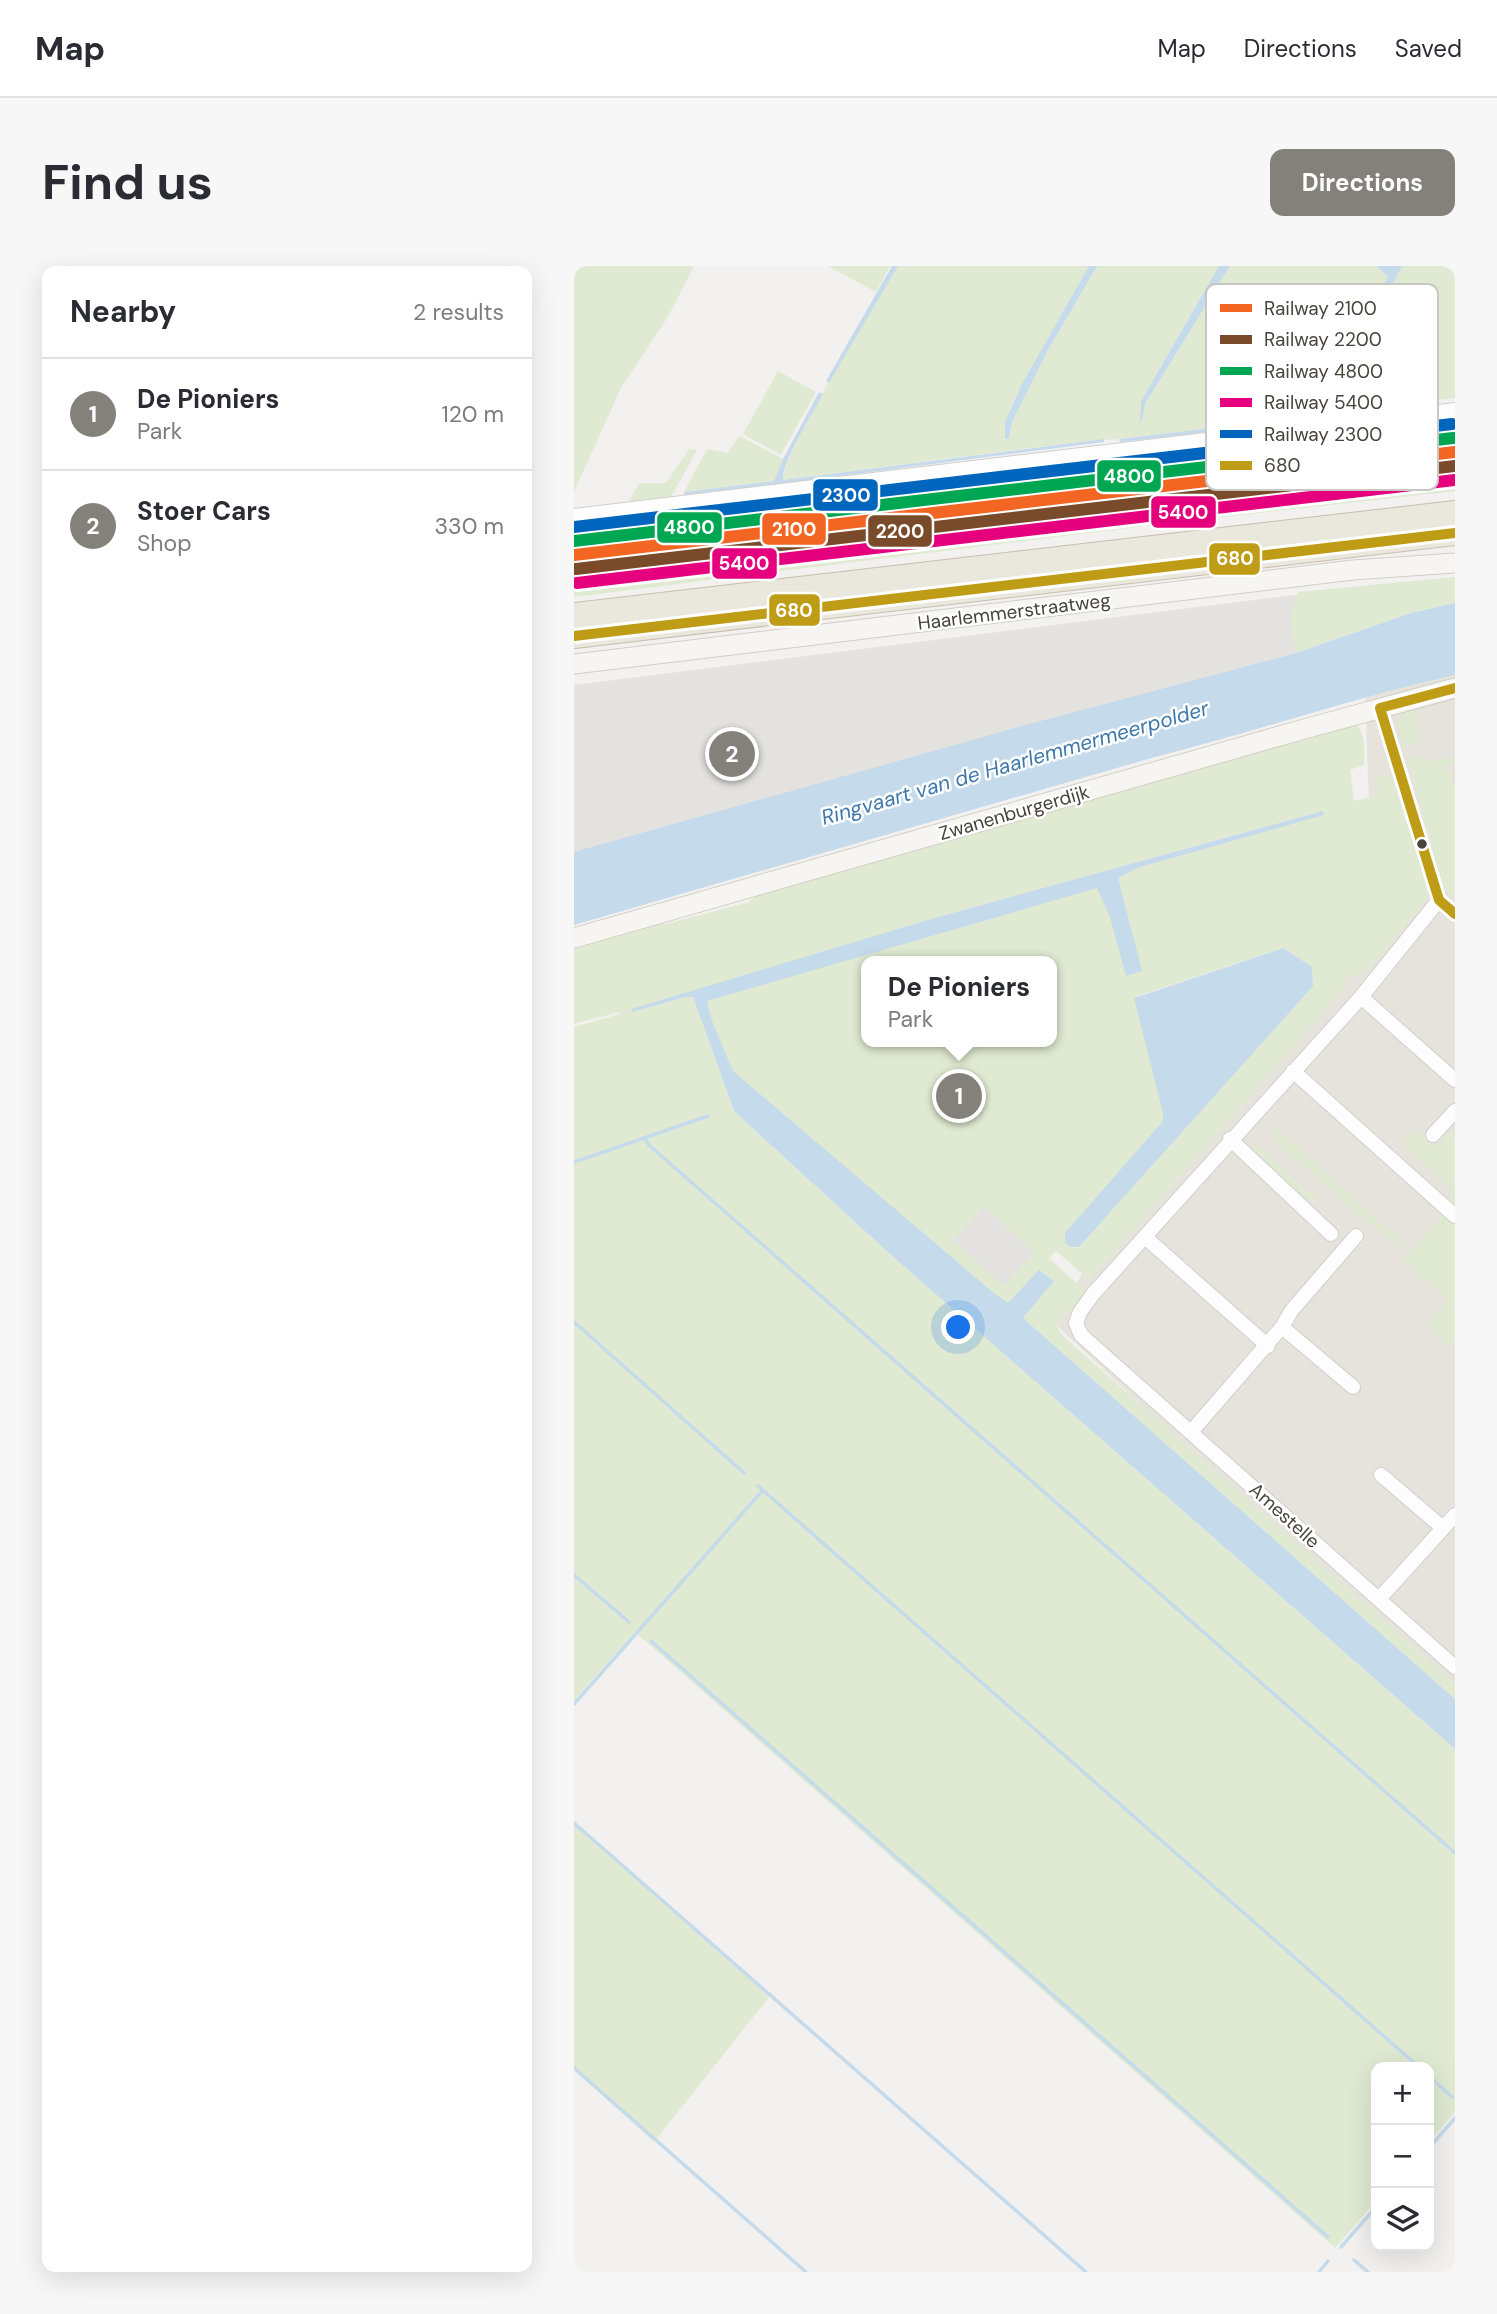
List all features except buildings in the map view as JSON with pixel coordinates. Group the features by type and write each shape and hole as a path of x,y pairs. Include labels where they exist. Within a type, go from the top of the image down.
{"highway":[{"path":"574,615 1455,513"},
{"path":"574,636 1455,533"}],"street":[{"path":"574,516 1206,440"},
{"name":"Haarlemmerstraatweg","path":"574,664 1353,570 1455,563"},
{"name":"Zwanenburgerdijk","path":"574,938 1455,688"},
{"path":"1380,708 1438,900 1455,914"},
{"path":"1268,1346 1146,1238 1230,1139 1361,996 1438,900"},
{"path":"1361,996 1455,1080"},
{"path":"1293,1070 1455,1216"},
{"path":"1433,1135 1455,1111"},
{"path":"1230,1139 1331,1234"},
{"path":"1191,1432 1268,1346 1292,1310 1356,1236"},
{"name":"Amestelle","path":"1146,1238 1093,1294 1080,1312 1076,1323 1081,1335 1455,1667"},
{"path":"1282,1327 1353,1387"},
{"path":"1381,1475 1443,1528"},
{"path":"1379,1599 1455,1515"}],"shaded area":[{"path":"1302,594 1303,651 574,853 574,685"},
{"path":"1455,668 1455,1697 1382,1632 1052,1321 1176,1129 1373,912 1365,692"},
{"path":"983,1207 1034,1252 1004,1286 953,1240"}],"green space":[{"path":"574,266 694,266 669,315 621,388 574,492"},
{"path":"828,266 890,266 876,292"},
{"path":"898,266 1089,266 1010,409 1010,439 1012,422 1048,350 1097,266 1219,266 1209,284 1206,284 1206,288 1141,401 1141,423 1145,404 1206,305 1206,430 1037,447 783,480 797,441"},
{"path":"1230,266 1376,266 1388,277 1384,284 1219,284"},
{"path":"1402,266 1455,266 1455,398 1438,400 1438,284 1392,284"},
{"path":"778,371 816,392 781,455 743,434"},
{"path":"1455,414 1455,438 1438,440 1438,416"},
{"path":"739,436 783,459 774,481 684,492 707,449 728,453"},
{"path":"1206,444 1206,467 574,541 574,519"},
{"path":"689,449 697,450 671,497 628,503 639,483 666,483"},
{"path":"1455,472 1455,491 1153,525 574,597 574,575 1290,490 1438,490 1438,474"},
{"path":"1455,577 1455,603 1411,613 1296,653 1290,618 1298,592"},
{"path":"1423,704 1415,715 1422,742 1403,746 1397,721 1401,710"},
{"path":"1351,721 1360,730 1364,746 1364,765 1350,770 1354,801 1380,795 1377,777 1394,774 1428,884 1428,894 1421,907 1367,971 1354,976 1348,975 1344,988 1089,1280 1056,1251 1049,1258 1087,1293 1056,1325 1062,1335 1455,1683 1455,1699 1023,1318 1054,1281 1048,1278 1006,1307 727,1074 700,997 1102,880 1141,971 1117,878 1140,867 1323,811 938,917 685,997 693,997 734,1111 890,1254 1455,1749 1455,2112 1434,2136 1434,2062 1371,2062 1371,2207 1335,2248 635,1632 574,1700 574,1027 620,1014 619,1012 574,1024 574,943 651,921 666,924 749,902 758,891","holes":["1282,948 1312,967 1313,986 1079,1247 1074,1249 1172,1118 1137,996"]},
{"path":"1424,755 1428,762 1455,757 1455,764 1448,763 1443,770 1451,771 1455,784 1455,898 1441,886 1408,759"},
{"path":"1270,1122 1407,1246 1399,1246 1363,1218 1278,1144"},
{"path":"1455,1125 1455,1210 1448,1204 1452,1189 1402,1144 1414,1130 1434,1147"},
{"path":"1256,1146 1319,1200 1314,1204 1252,1151"},
{"path":"1444,1213 1455,1222 1455,1350 1429,1327 1430,1322 1449,1300 1403,1260"},
{"path":"574,1824 770,1996 654,2142 574,2070"}],"water":[{"path":"892,266 898,266 829,383 826,381"},
{"path":"1089,266 1097,266 1048,350 1012,422 1009,439 1005,439 1005,422 1022,384"},
{"path":"1219,266 1230,266 1219,284 1209,284"},
{"path":"1376,266 1402,266 1392,284 1384,284 1388,277"},
{"path":"1206,288 1206,305 1145,404 1140,423 1141,401"},
{"path":"819,392 823,394 792,450 783,480 1104,439 1104,442 685,496 684,492 774,481"},
{"path":"1455,418 1455,423 1438,425 1438,420"},
{"path":"1206,429 1206,433 1120,442 1119,439"},
{"path":"1206,448 1206,452 899,488 873,494 574,528 574,524"},
{"name":"Ringvaart van de Haarlemmermeerpolder","path":"1455,603 1455,675 1155,757 574,925 574,852 1022,726 1296,653 1411,613"},
{"path":"1323,811 1324,815 1140,867 1118,878 1142,971 1126,976 1110,917 1097,888 707,1001 712,1021 733,1071 995,1294 1008,1303 1039,1270 1054,1281 1023,1318 1455,1699 1455,1749 890,1254 734,1111 693,997 632,1012 631,1009 938,917"},
{"path":"1283,948 1312,967 1313,986 1079,1247 1070,1247 1065,1242 1065,1233 1163,1121 1134,998"}],"waterway":[{"path":"574,1162 708,1116"},
{"path":"644,1138 1455,1853"},
{"path":"574,1322 744,1473"},
{"path":"758,1486 1413,2062"},
{"path":"574,1704 763,1490"},
{"path":"574,1575 629,1622"},
{"path":"651,1641 1328,2237"},
{"path":"574,1823 1086,2272"},
{"path":"574,2068 806,2272"},
{"path":"1434,2081 1452,2097"},
{"path":"1434,2142 1455,2118"},
{"path":"1341,2247 1371,2213"},
{"path":"1354,2260 1368,2272"},
{"path":"1319,2272 1328,2261"}],"rail line":[{"name":"2300","path":"1438,426 1452,424"},
{"name":"4800","path":"1438,440 1453,438"},
{"name":"2100","path":"1438,454 1455,452"},
{"name":"2300","path":"574,527 1206,453"},
{"name":"2200","path":"1438,468 1455,466"},
{"name":"4800","path":"574,541 1206,467"},
{"name":"5400","path":"1438,482 1455,480"},
{"name":"2100","path":"574,555 1206,481"},
{"name":"2200","path":"576,569 1250,490"},
{"name":"5400","path":"577,583 1370,490"}],"transit line":[{"name":"680","path":"574,636 1455,533"},
{"name":"680","path":"1455,688 1380,708 1439,900 1455,914"}],"place":[{"name":"Stoer Cars","path":"732,754"},
{"name":"De Pioniers","path":"959,1096"}]}
